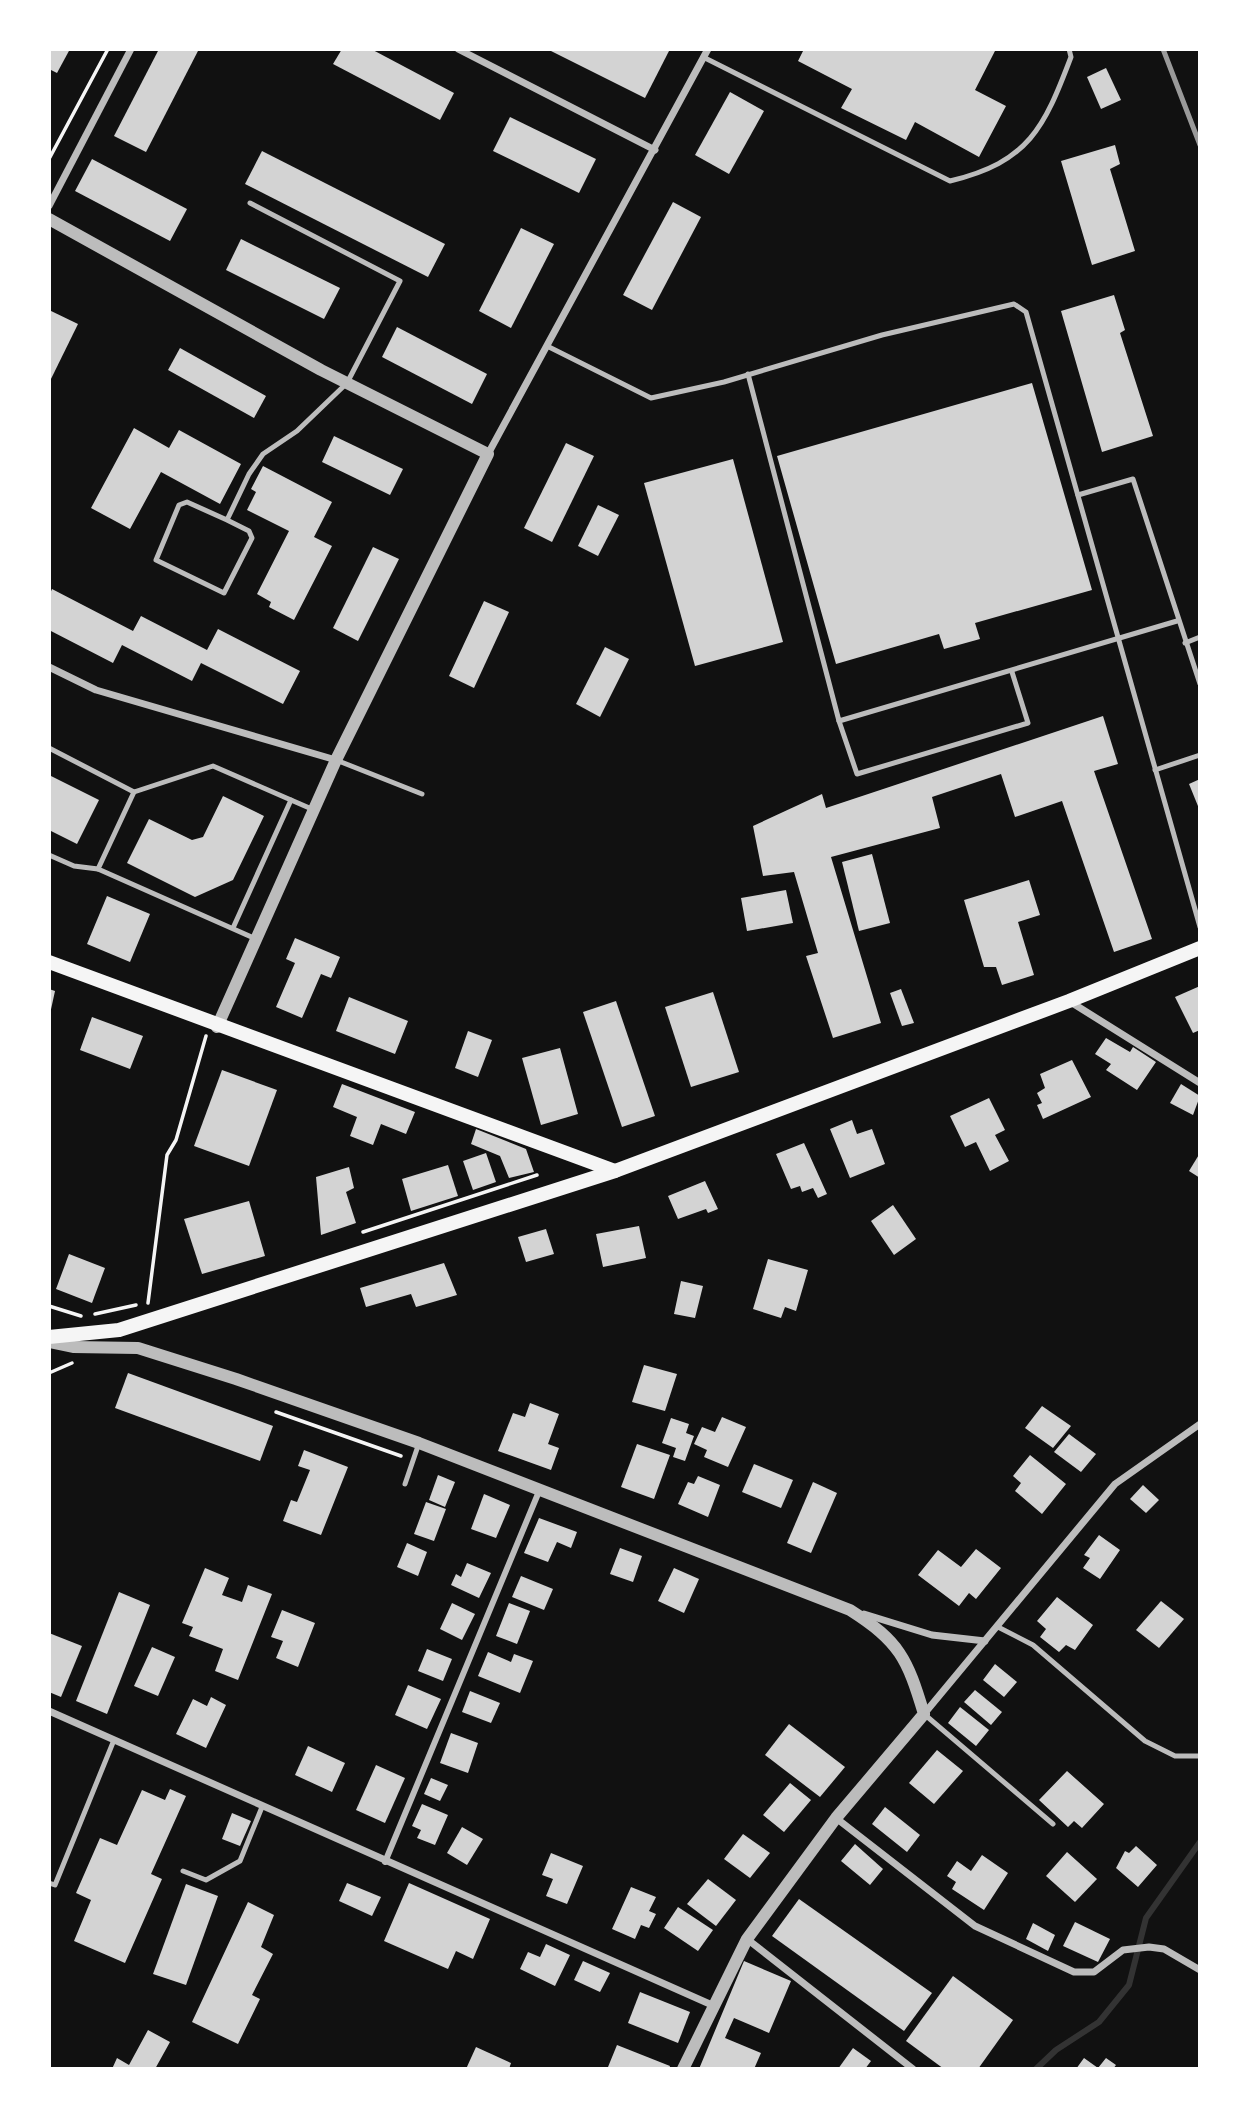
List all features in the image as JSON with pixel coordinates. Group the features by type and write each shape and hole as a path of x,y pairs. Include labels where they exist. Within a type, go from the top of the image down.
{"main road":[{"path":"49,1340 119,1330 614,1171 1069,1001 1200,948"},
{"path":"49,962 212,1025 614,1171"}],"street":[{"path":"49,206 131,49"},
{"path":"458,49 655,149"},
{"path":"212,1025 257,939 336,760 488,454 708,49"},
{"path":"49,219 347,383 488,454"},
{"path":"49,667 96,690 336,760"},
{"path":"1069,1001 1200,1083"},
{"path":"49,1340 73,1347 138,1348 419,1443 850,1610 932,1634 985,1641"},
{"path":"683,2069 712,2005 747,1939 836,1818 1115,1484 1200,1424"},
{"path":"385,1862 541,1489"},
{"path":"850,1610 881,1630 901,1653 911,1669 925,1714"},
{"path":"49,1711 712,2005"},
{"path":"836,1818 975,1926 1054,1963 1086,1974 1123,1950 1149,1948 1164,1949 1200,1970"},
{"path":"747,1939 913,2069"}],"lane":[{"path":"703,58 950,181 980,174 1021,150 1050,112 1071,57 1069,49"},
{"path":"227,520 263,454 297,431 347,383 400,281 250,203"},
{"path":"547,346 651,398 748,374 882,335 1014,304 1026,312 1116,639 1200,927"},
{"path":"748,374 839,720 857,774 1028,723 1012,672"},
{"path":"1078,495 1133,479 1177,621 1200,684"},
{"path":"183,502 227,520 249,531 252,538 224,593 156,560 183,502"},
{"path":"839,720 1012,672 1177,621"},
{"path":"1185,643 1200,637"},
{"path":"49,748 134,792 213,766 314,810"},
{"path":"1155,770 1200,755"},
{"path":"336,760 422,794"},
{"path":"98,869 134,792"},
{"path":"233,928 291,800"},
{"path":"49,855 74,866 98,869 257,939"},
{"path":"405,1484 419,1443"},
{"path":"998,1627 1033,1645 1145,1741 1175,1756 1200,1755"},
{"path":"925,1714 1053,1824"},
{"path":"49,1883 55,1885 114,1740"},
{"path":"183,1871 206,1880 240,1861 262,1807"}],"path":[{"path":"49,159 108,49"},
{"path":"49,1306 83,1317 148,1303 167,1155 176,1140 212,1025"}],"building":[{"path":"49,49 70,49 57,73 49,69"},
{"path":"159,49 199,49 146,152 114,136"},
{"path":"342,49 371,49 454,93 440,120 333,64"},
{"path":"547,49 670,49 645,98"},
{"path":"804,49 996,49 975,90 1006,106 979,157 915,122 906,140 841,108 852,89 798,61"},
{"path":"1106,68 1121,100 1101,109 1087,77"},
{"path":"730,92 764,111 729,174 695,155"},
{"path":"510,117 596,159 579,193 493,151"},
{"path":"1115,145 1120,164 1110,169 1135,251 1092,265 1061,161"},
{"path":"262,151 445,244 428,277 245,184"},
{"path":"92,159 187,209 170,241 75,191"},
{"path":"673,202 701,217 652,310 623,295"},
{"path":"521,228 554,244 511,328 479,311"},
{"path":"241,239 340,288 324,319 226,270"},
{"path":"1114,295 1125,330 1120,333 1153,436 1102,452 1061,311"},
{"path":"49,310 78,324 49,383"},
{"path":"397,327 487,374 472,404 382,357"},
{"path":"180,348 266,396 254,418 168,370"},
{"path":"1032,383 1092,590 975,623 980,639 944,649 939,634 836,664 777,456"},
{"path":"134,428 169,448 179,430 241,464 220,504 161,472 130,529 91,508"},
{"path":"334,436 403,469 390,495 322,462"},
{"path":"566,443 594,456 552,542 524,528"},
{"path":"733,459 783,642 695,666 644,483"},
{"path":"263,466 332,502 314,537 332,546 294,620 269,607 271,602 257,594 289,531 247,510 256,492 251,489"},
{"path":"598,505 619,515 598,556 578,546"},
{"path":"373,547 399,559 358,641 333,628"},
{"path":"52,589 133,631 141,616 207,650 218,629 300,671 283,704 201,663 192,681 122,645 113,663 49,630 49,596"},
{"path":"484,601 509,612 474,688 449,676"},
{"path":"605,647 629,659 600,717 576,704"},
{"path":"1103,716 1118,764 1094,771 1152,939 1114,952 1062,801 1015,817 1001,774 932,797 940,828 831,857 881,1023 833,1038 806,956 818,953 794,872 763,876 753,826 822,794 826,808"},
{"path":"49,775 99,800 77,844 49,830"},
{"path":"1200,779 1200,811 1189,784"},
{"path":"223,796 264,816 233,880 195,897 127,863 149,819 192,840 203,837"},
{"path":"872,854 890,923 859,931 842,862"},
{"path":"1029,880 1040,915 1018,922 1034,975 1002,985 996,967 984,967 964,900"},
{"path":"786,890 793,923 747,931 741,898"},
{"path":"107,896 150,914 130,962 87,944"},
{"path":"295,938 340,957 331,978 321,974 302,1018 276,1007 295,963 286,959"},
{"path":"1200,986 1200,1030 1193,1033 1175,997"},
{"path":"49,989 55,991 50,1014 49,1013"},
{"path":"901,989 914,1023 902,1026 890,993"},
{"path":"713,992 739,1072 691,1087 665,1007"},
{"path":"349,997 408,1021 395,1054 336,1031"},
{"path":"616,1001 655,1116 622,1127 583,1012"},
{"path":"92,1017 143,1036 130,1069 80,1050"},
{"path":"468,1031 492,1040 478,1077 455,1068"},
{"path":"1106,1038 1130,1052 1133,1047 1156,1062 1137,1090 1106,1070 1111,1064 1095,1054"},
{"path":"560,1048 578,1114 541,1125 522,1058"},
{"path":"1072,1060 1091,1097 1043,1119 1037,1105 1042,1103 1037,1093 1045,1088 1040,1074"},
{"path":"222,1070 277,1090 249,1166 194,1146"},
{"path":"342,1084 415,1112 406,1134 381,1124 373,1145 350,1136 357,1117 333,1107"},
{"path":"1181,1084 1200,1096 1193,1115 1170,1103"},
{"path":"989,1098 1005,1130 995,1135 1009,1161 990,1171 976,1142 965,1147 950,1116"},
{"path":"852,1120 857,1134 872,1129 885,1164 850,1178 830,1129"},
{"path":"476,1129 526,1149 534,1172 509,1178 500,1156 471,1144"},
{"path":"804,1143 827,1194 818,1198 813,1188 802,1192 800,1186 791,1189 776,1154"},
{"path":"486,1153 496,1182 473,1190 463,1161"},
{"path":"1200,1153 1200,1178 1189,1171"},
{"path":"448,1165 458,1196 411,1211 402,1179"},
{"path":"349,1167 354,1188 346,1192 356,1223 321,1235 316,1177"},
{"path":"705,1181 718,1209 708,1213 706,1209 678,1219 668,1196"},
{"path":"249,1201 265,1256 202,1274 184,1219"},
{"path":"893,1205 916,1239 894,1255 871,1221"},
{"path":"639,1226 646,1258 603,1267 596,1234"},
{"path":"546,1229 554,1254 526,1262 518,1237"},
{"path":"69,1254 105,1268 92,1303 56,1289"},
{"path":"768,1259 808,1270 796,1311 785,1307 781,1318 753,1309"},
{"path":"444,1263 457,1295 416,1307 411,1294 366,1307 360,1288"},
{"path":"681,1281 703,1286 695,1318 674,1314"},
{"path":"644,1365 677,1374 665,1411 632,1402"},
{"path":"128,1373 273,1426 260,1461 115,1408"},
{"path":"530,1403 559,1414 548,1444 559,1448 551,1470 498,1451 513,1413 525,1417"},
{"path":"1042,1406 1071,1426 1053,1448 1025,1428"},
{"path":"722,1417 746,1427 728,1467 704,1457 707,1450 694,1444 702,1427 715,1432"},
{"path":"671,1418 689,1424 686,1433 694,1436 685,1461 673,1457 676,1448 662,1443"},
{"path":"1069,1434 1096,1454 1081,1472 1054,1452"},
{"path":"637,1444 670,1455 654,1499 621,1487"},
{"path":"304,1450 348,1467 321,1535 283,1521 291,1500 297,1502 310,1470 298,1466"},
{"path":"1030,1455 1066,1484 1042,1514 1015,1491 1021,1483 1013,1476"},
{"path":"754,1464 793,1480 781,1508 742,1492"},
{"path":"438,1475 455,1482 445,1507 429,1500"},
{"path":"698,1476 720,1485 708,1517 678,1504 688,1482 694,1484"},
{"path":"813,1482 837,1493 811,1553 787,1543"},
{"path":"1143,1485 1159,1500 1146,1513 1130,1499"},
{"path":"484,1494 510,1505 496,1538 471,1529"},
{"path":"426,1502 446,1509 434,1541 414,1534"},
{"path":"539,1518 577,1532 571,1548 557,1542 548,1562 524,1553"},
{"path":"1099,1535 1120,1550 1100,1579 1083,1568 1090,1558 1084,1555"},
{"path":"407,1543 427,1552 418,1576 397,1567"},
{"path":"620,1548 642,1556 633,1582 610,1574"},
{"path":"976,1549 1001,1568 976,1599 969,1593 959,1606 918,1575 938,1550 961,1567"},
{"path":"467,1563 491,1573 479,1598 451,1585 456,1574 461,1577"},
{"path":"205,1568 229,1578 222,1595 242,1602 248,1585 272,1594 238,1680 215,1671 223,1649 189,1636 193,1627 182,1623"},
{"path":"674,1568 699,1579 684,1613 658,1601"},
{"path":"521,1576 553,1589 544,1610 512,1597"},
{"path":"119,1592 150,1605 107,1714 76,1701"},
{"path":"1057,1597 1093,1625 1075,1650 1066,1645 1059,1652 1040,1637 1046,1629 1037,1621"},
{"path":"1161,1601 1184,1619 1159,1648 1136,1630"},
{"path":"452,1603 475,1614 462,1640 440,1629"},
{"path":"509,1603 530,1611 517,1644 496,1636"},
{"path":"282,1610 315,1623 298,1667 276,1658 283,1641 271,1637"},
{"path":"49,1633 82,1646 61,1697 49,1692"},
{"path":"152,1647 175,1657 158,1696 134,1686"},
{"path":"427,1649 452,1659 443,1681 418,1671"},
{"path":"488,1652 511,1662 514,1654 533,1661 520,1693 478,1676"},
{"path":"995,1664 1017,1682 1004,1697 983,1680"},
{"path":"408,1685 441,1699 427,1729 395,1715"},
{"path":"975,1690 1002,1712 991,1725 964,1702"},
{"path":"470,1691 500,1703 491,1723 462,1712"},
{"path":"211,1697 226,1705 206,1748 176,1734 193,1699 207,1706"},
{"path":"960,1707 989,1730 976,1746 948,1723"},
{"path":"789,1724 845,1767 820,1797 765,1755"},
{"path":"451,1733 478,1743 468,1773 440,1763"},
{"path":"308,1746 345,1763 332,1792 295,1775"},
{"path":"937,1750 963,1771 934,1804 909,1783"},
{"path":"376,1765 405,1778 385,1823 356,1810"},
{"path":"1067,1771 1104,1804 1082,1828 1074,1821 1068,1827 1039,1800"},
{"path":"431,1778 448,1785 440,1801 424,1794"},
{"path":"790,1783 811,1800 784,1832 763,1815"},
{"path":"170,1789 186,1796 151,1874 162,1879 125,1963 74,1941 91,1900 76,1893 100,1838 117,1845 142,1790 165,1800"},
{"path":"422,1804 448,1815 435,1845 417,1838 421,1830 412,1826"},
{"path":"885,1807 920,1835 907,1852 872,1824"},
{"path":"232,1813 251,1821 240,1846 222,1839"},
{"path":"462,1827 483,1839 467,1865 447,1853"},
{"path":"743,1834 770,1853 750,1878 724,1859"},
{"path":"855,1844 883,1869 870,1885 841,1861"},
{"path":"1136,1846 1157,1865 1138,1887 1116,1868 1125,1851 1129,1853"},
{"path":"1067,1852 1097,1879 1075,1902 1046,1876"},
{"path":"551,1853 583,1866 567,1904 546,1896 553,1879 542,1875"},
{"path":"982,1855 1008,1873 984,1910 952,1889 956,1882 947,1876 957,1861 971,1871"},
{"path":"708,1879 736,1900 716,1926 687,1904"},
{"path":"347,1883 381,1897 372,1916 339,1901"},
{"path":"409,1883 490,1919 473,1959 456,1951 448,1969 384,1941"},
{"path":"186,1884 218,1896 186,1985 153,1974"},
{"path":"631,1887 656,1897 649,1911 656,1914 649,1928 641,1925 635,1939 612,1929"},
{"path":"799,1899 932,1993 904,2031 772,1936"},
{"path":"248,1902 274,1915 261,1947 273,1954 252,1995 260,1999 238,2044 192,2022"},
{"path":"678,1907 713,1930 698,1951 664,1928"},
{"path":"1075,1922 1110,1939 1098,1962 1063,1946"},
{"path":"1033,1923 1055,1935 1048,1951 1026,1939"},
{"path":"546,1944 570,1955 555,1986 520,1969 528,1952 540,1957"},
{"path":"583,1961 610,1973 600,1992 574,1980"},
{"path":"744,1961 791,1981 769,2033 734,2018 725,2038 761,2053 754,2069 699,2069"},
{"path":"953,1976 1013,2020 978,2069 944,2069 906,2041"},
{"path":"640,1992 690,2012 678,2043 628,2023"},
{"path":"148,2030 170,2042 155,2069 112,2069 117,2058 129,2065"},
{"path":"617,2045 670,2066 669,2069 608,2067"},
{"path":"476,2047 511,2063 509,2069 466,2069"},
{"path":"853,2048 871,2061 865,2069 838,2069"},
{"path":"1084,2058 1098,2068 1106,2058 1116,2065 1113,2069 1076,2069"}],"waterway":[{"path":"1036,2069 1056,2050 1099,2022 1129,1985 1146,1918 1200,1842"}],"railway":[{"path":"1163,49 1200,145"}]}
